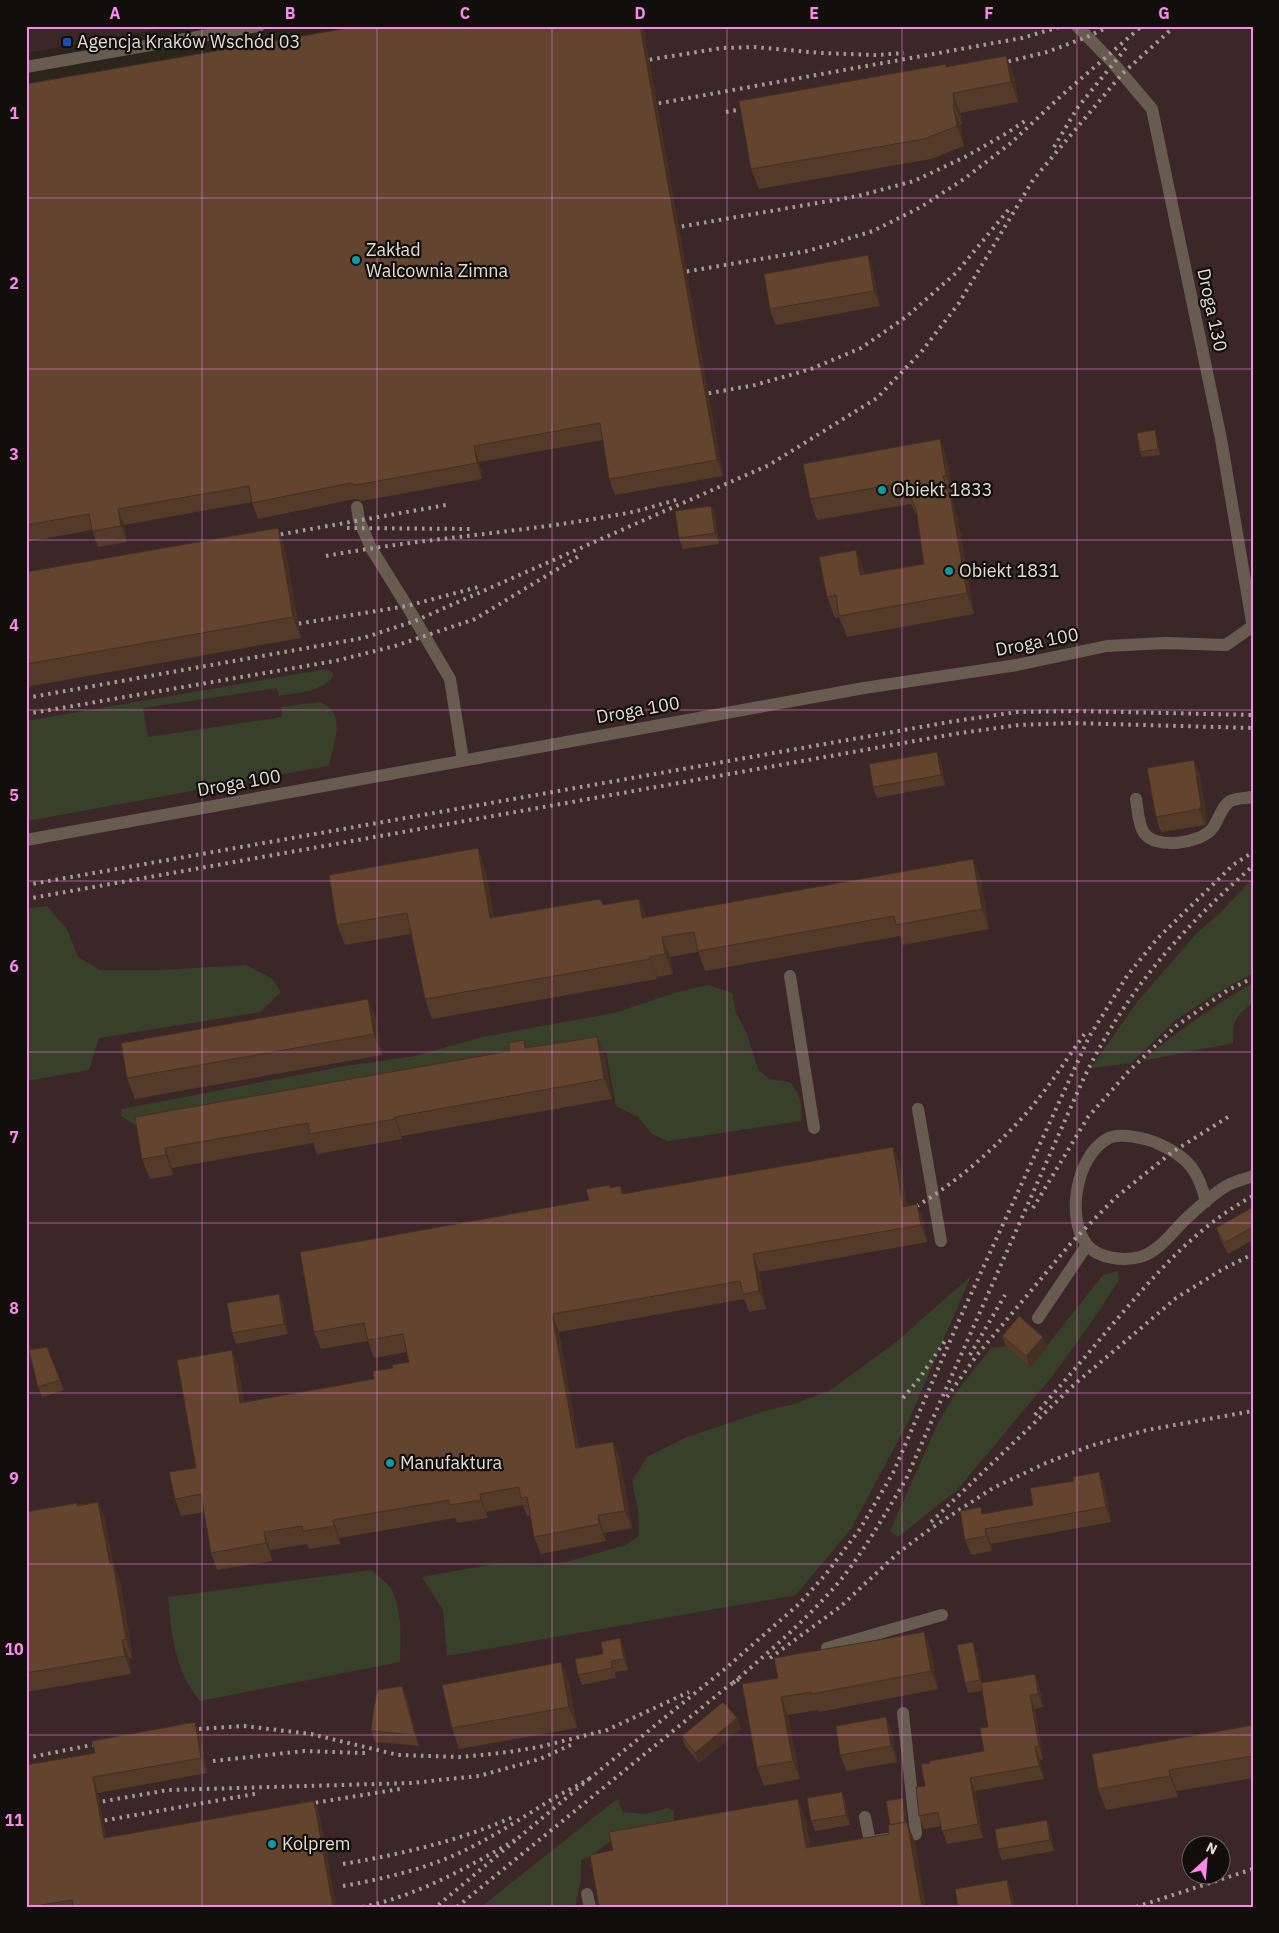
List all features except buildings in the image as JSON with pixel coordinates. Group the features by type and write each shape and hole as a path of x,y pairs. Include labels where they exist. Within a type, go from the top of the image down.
{"street":[{"path":"26,67 259,26"},
{"name":"Droga 130","path":"1077,26 1152,109 1221,439 1253,627"},
{"path":"357,507 359,520 371,548 408,606 415,622 450,679 463,760"},
{"name":"Droga 100","path":"26,840 864,688 1017,665 1107,646 1166,643 1226,645 1253,627"},
{"path":"1136,799 1141,827 1145,835 1151,840 1169,843 1200,838 1211,830 1219,820 1223,806 1232,800 1253,797"},
{"path":"790,976 814,1128"},
{"path":"918,1109 941,1241"},
{"path":"1206,1202 1202,1182 1191,1166 1175,1151 1153,1141 1130,1136 1108,1138 1092,1152 1082,1171 1077,1193 1076,1210 1080,1229 1087,1245 1102,1255 1122,1259 1140,1257 1154,1251 1190,1215 1227,1186 1253,1176"},
{"path":"1038,1318 1087,1245"},
{"path":"827,1648 942,1615"},
{"path":"865,1817 870,1842 916,1834 903,1712"}],"shaded area":[{"path":"26,26 177,26 26,53"},
{"path":"420,26 1253,26 1253,1907 26,1907 26,96"}],"green space":[{"path":"327,669 333,673 333,676 322,686 309,691 279,696 277,688 143,708 148,737 282,717 281,707 321,702 332,711 337,724 335,742 328,766 27,821 26,721"},
{"path":"1253,878 1253,973 1215,994 1176,1020 1131,1063 1091,1068 1137,1002 1196,934 1220,913"},
{"path":"47,906 67,929 78,957 100,970 160,970 246,965 271,978 281,992 260,1012 99,1038 89,1070 26,1081 26,909"},
{"path":"1253,983 1253,1003 1238,1016 1234,1024 1233,1043 1142,1061 1223,1001"},
{"path":"708,985 732,993 736,1013 747,1034 758,1069 769,1079 790,1082 800,1100 802,1110 801,1121 668,1141 652,1134 638,1117 616,1106 606,1052 534,1056 147,1125 134,1124 121,1116 122,1109 345,1066 415,1056 482,1037 614,1013 674,993"},
{"path":"1118,1271 1119,1280 1054,1374 957,1490 898,1537 890,1531 938,1423 955,1394 991,1348 1006,1346 1030,1367 1103,1275"},
{"path":"971,1276 908,1422 851,1529 796,1595 447,1656 443,1610 422,1577 499,1563 536,1564 566,1562 626,1545 639,1536 638,1510 632,1481 647,1457 685,1438 767,1410 791,1405 829,1391 895,1343"},
{"path":"372,1570 390,1587 398,1607 401,1644 400,1662 200,1701 191,1689 176,1652 168,1597"},
{"path":"617,1799 623,1812 646,1814 667,1808 674,1811 674,1822 621,1836 581,1860 581,1880 575,1907 481,1907"}],"railway":[{"path":"644,106 1022,38 1063,26"},
{"path":"994,65 1047,52 1110,26"},
{"path":"672,274 808,251 873,231 921,207 964,179 1011,143 1061,96 1142,26"},
{"path":"26,698 363,638 415,621 769,465 877,398 922,351 959,303 1033,180 1122,74 1175,26"},
{"path":"635,62 722,48 754,47 821,53 876,55 904,53"},
{"path":"1054,147 1078,107 1126,48"},
{"path":"726,112 755,107"},
{"path":"667,229 858,196 914,181 965,157 1028,119"},
{"path":"694,396 755,385 811,369 861,348 906,317 956,273 1010,208"},
{"path":"326,556 580,521 632,512 679,499"},
{"path":"266,537 446,505"},
{"path":"347,528 470,529"},
{"path":"26,714 335,661 395,646 475,619 579,556"},
{"path":"284,626 407,606 482,586"},
{"path":"26,885 955,721 1017,712 1076,711 1253,715"},
{"path":"26,899 960,733 1019,725 1071,723 1253,728"},
{"path":"589,1779 726,1668 799,1604 826,1574 860,1529 893,1473 960,1318 1089,1037 1127,976 1157,939 1233,865 1253,852"},
{"path":"733,1683 827,1596 848,1570 874,1532 906,1479 1082,1082 1098,1050 1135,991 1156,965 1201,914 1253,866"},
{"path":"1033,1208 1088,1117 1128,1072 1176,1026 1228,990 1253,978"},
{"path":"910,1210 955,1180 983,1157 1022,1118 1039,1098 1086,1032"},
{"path":"947,1397 977,1355 1071,1243 1115,1198 1171,1153 1228,1117"},
{"path":"1035,1415 1176,1254 1212,1222 1253,1196"},
{"path":"931,1522 1077,1382 1176,1298 1223,1269 1253,1254"},
{"path":"970,1355 1005,1295"},
{"path":"903,1398 919,1379 945,1341"},
{"path":"770,1658 840,1607 898,1553 930,1529 993,1488 1046,1463 1090,1446 1147,1430 1253,1411"},
{"path":"457,1907 739,1679"},
{"path":"184,1730 244,1726 311,1734 398,1755 461,1757 539,1747 607,1730 689,1692"},
{"path":"26,1758 107,1742"},
{"path":"88,1804 168,1790 411,1783 479,1776 540,1759 575,1743"},
{"path":"213,1761 304,1751 365,1753"},
{"path":"343,1886 429,1865 469,1849 589,1779 517,1839"},
{"path":"301,1805 400,1789"},
{"path":"90,1823 260,1793"},
{"path":"343,1864 430,1846 493,1826 513,1817"},
{"path":"362,1907 403,1896 423,1888 461,1870 517,1839 436,1907"},
{"path":"1136,1907 1253,1869"}],"place":[{"name":"Agencja Kraków Wschód 03","path":"67,42"},
{"name":"Zakład Walcownia Zimna","path":"356,260"},
{"name":"Obiekt 1833","path":"882,490"},
{"name":"Obiekt 1831","path":"949,571"},
{"name":"Manufaktura","path":"390,1463"},
{"name":"Kolprem","path":"272,1844"}]}
